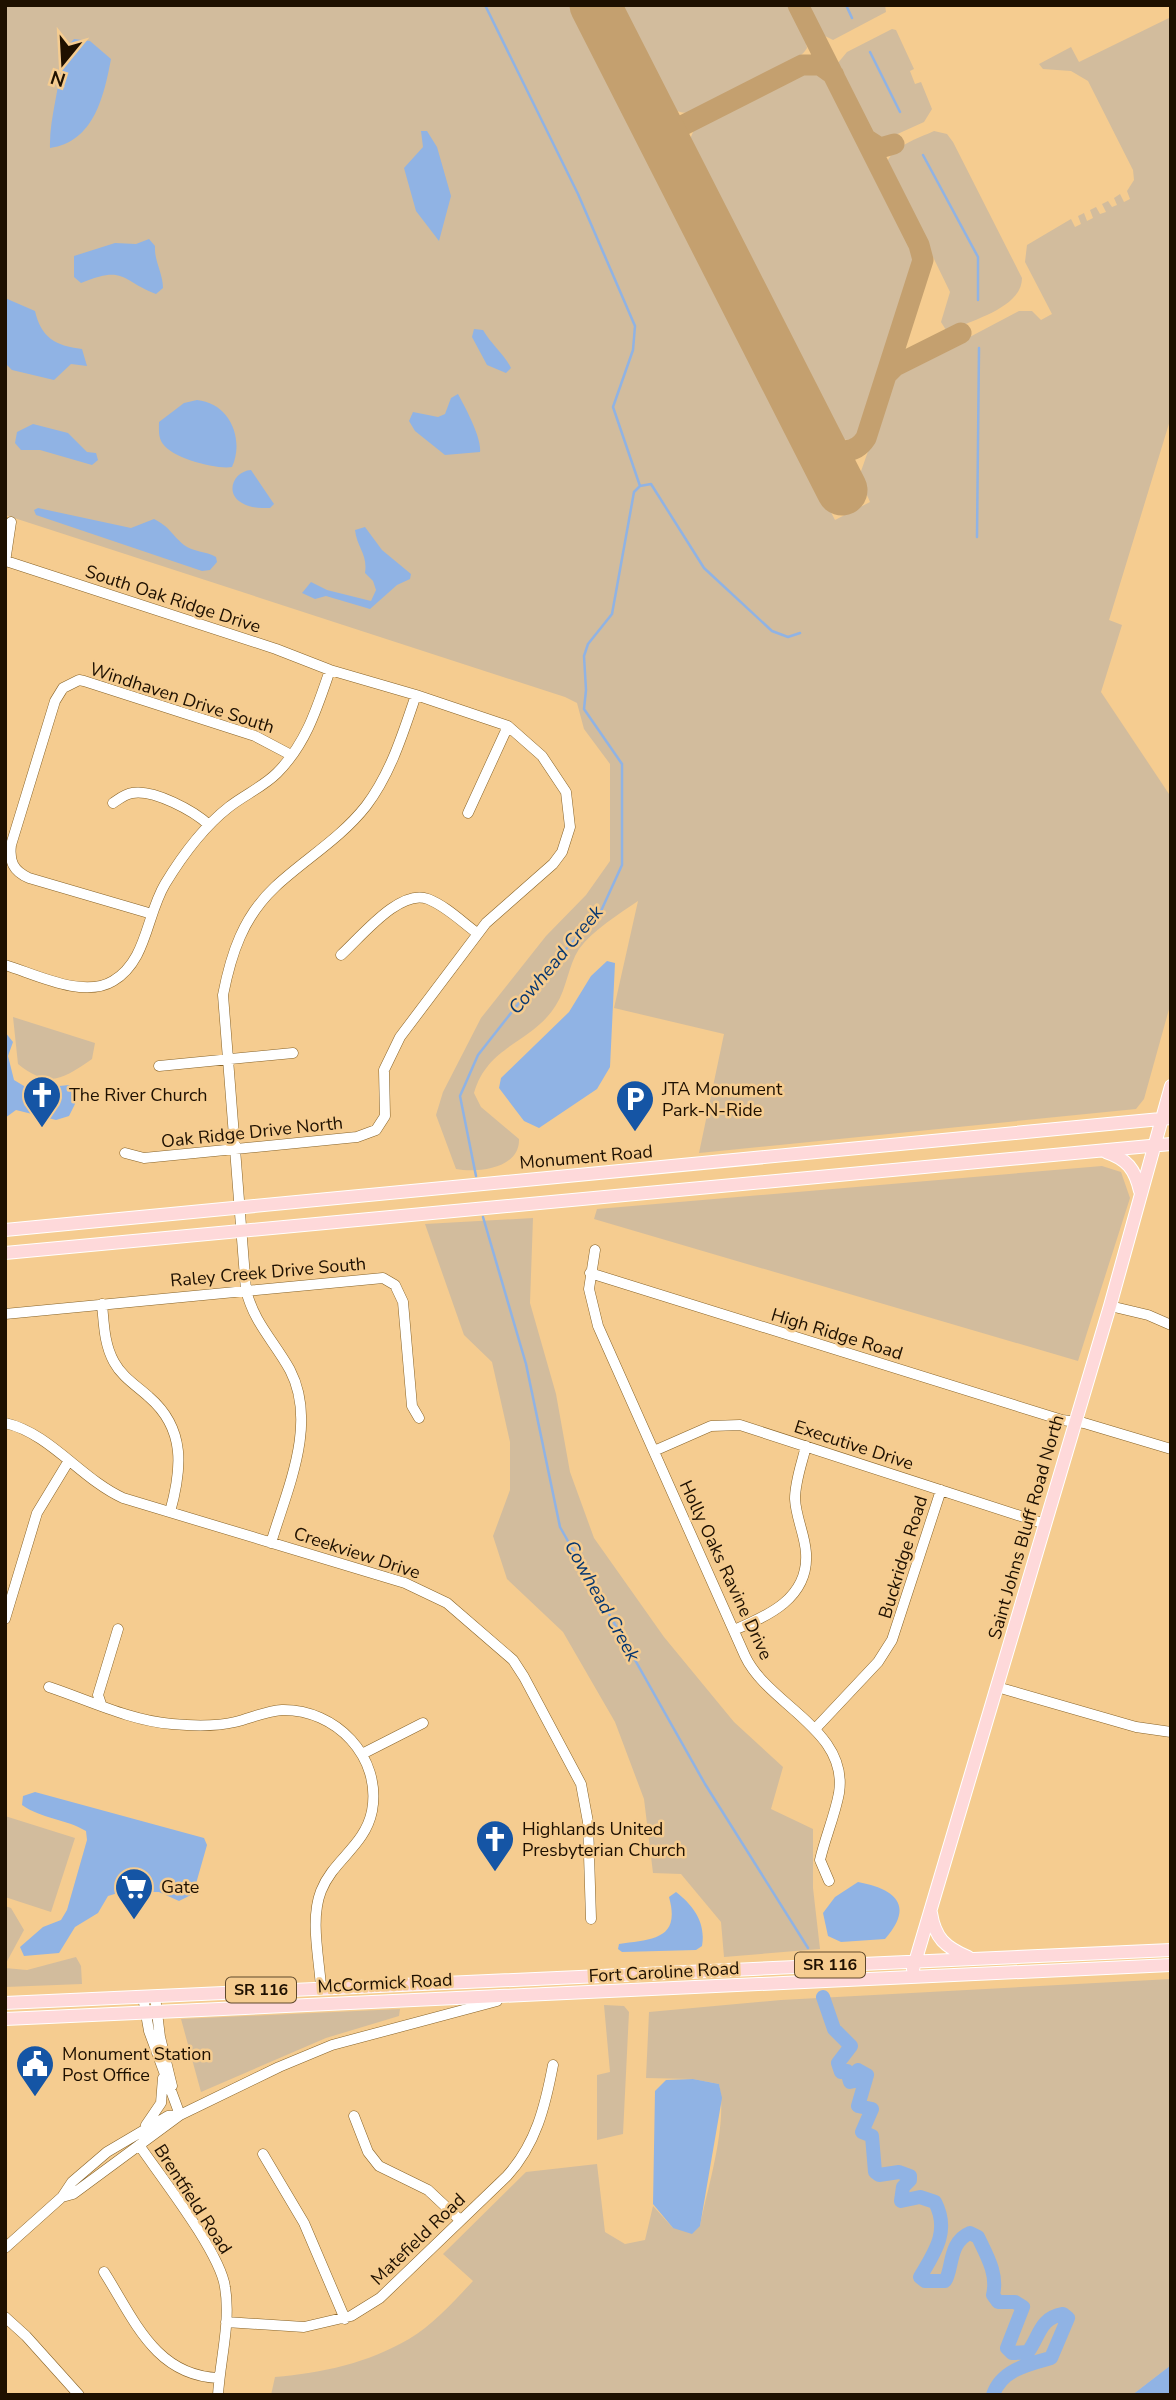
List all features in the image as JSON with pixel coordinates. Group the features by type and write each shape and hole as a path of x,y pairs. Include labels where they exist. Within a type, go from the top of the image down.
{"main road":[{"name":"Saint Johns Bluff Road North","path":"911,1976 1110,1306 1154,1146 1166,1118 1171,1086"},
{"name":"Monument Road","path":"5,1230 1166,1118"},
{"path":"5,1253 1171,1144"},
{"path":"1103,1150 1128,1163 1137,1177 1141,1195"},
{"path":"702,1164 703,1187"},
{"path":"932,1906 936,1936 949,1949 971,1959"},
{"name":"Fort Caroline Road","path":"489,1981 1171,1950"},
{"name":"Fort Caroline Road","path":"515,1997 1171,1965"},
{"path":"423,1999 433,1993 482,1989 489,1981"},
{"name":"McCormick Road","path":"5,2003 489,1981"},
{"name":"McCormick Road","path":"5,2019 515,1997"}],"street":[{"path":"5,561 11,522"},
{"name":"South Oak Ridge Drive","path":"5,561 276,649 330,670 508,726"},
{"path":"5,965 80,987 105,985 121,975 135,958 163,887 209,825 276,773 291,755 310,726 330,670"},
{"name":"Windhaven Drive South","path":"152,914 29,878 20,874 13,865 11,845 55,701 63,688 79,680 84,681 255,736 291,755"},
{"path":"271,1543 300,1440 301,1405 289,1368 251,1312 246,1290 223,995 229,960 246,922 274,888 342,832 366,806 394,757 416,695"},
{"path":"341,955 398,903 416,897 434,902 477,933 493,915 553,864 562,852 570,827 570,810 561,784 542,756 508,726 468,813"},
{"path":"113,803 123,796 139,793 190,810 209,825"},
{"name":"Oak Ridge Drive North","path":"125,1153 144,1158 370,1134 380,1126 385,1116 384,1070 392,1050 477,933"},
{"path":"159,1066 293,1053"},
{"name":"Holly Oaks Ravine Drive","path":"595,1250 589,1289 598,1326 734,1630 757,1676 815,1729 831,1750 839,1781 820,1860 829,1881"},
{"name":"High Ridge Road","path":"590,1273 1062,1420 1075,1421 1171,1449"},
{"name":"Raley Creek Drive South","path":"5,1314 383,1278 395,1284 403,1302 412,1406 419,1419"},
{"path":"102,1304 106,1341 115,1364 158,1405 175,1435 180,1474 170,1512"},
{"path":"1110,1306 1148,1315 1171,1325"},
{"name":"Creekview Drive","path":"5,1423 26,1430 109,1492 427,1592 466,1618 513,1660 581,1784 588,1822 591,1919"},
{"name":"Executive Drive","path":"654,1451 711,1426 729,1424 806,1446 1045,1524"},
{"path":"734,1630 776,1611 787,1603 804,1572 806,1553 795,1497 806,1446"},
{"path":"5,1619 37,1513 68,1462"},
{"name":"Buckridge Road","path":"815,1729 878,1662 892,1640 941,1490"},
{"path":"101,1704 98,1695 118,1629"},
{"path":"49,1687 167,1724 223,1724 268,1712 295,1711 335,1727 364,1753 370,1775 372,1810 362,1838 321,1892 317,1923 321,1987"},
{"path":"997,1688 1136,1727 1171,1732"},
{"path":"364,1753 423,1723"},
{"path":"141,2132 161,2103 163,2074 149,1997"},
{"name":"Fort Caroline Road","path":"62,2197 73,2194 180,2115 332,2045 405,2023 515,1997"},
{"path":"151,2011 180,2115"},
{"name":"Matefield Road","path":"226,2322 304,2327 345,2319 380,2298 459,2219 507,2176 526,2153 538,2127 553,2065"},
{"path":"163,2074 173,2093"},
{"name":"Fort Caroline Road","path":"5,2248 62,2197 72,2182 98,2160 168,2116 180,2115"},
{"path":"354,2116 368,2152 379,2166 428,2190 459,2219"},
{"name":"Brentfield Road","path":"139,2145 218,2266 225,2287 226,2322 218,2395"},
{"path":"263,2154 304,2223 345,2319"},
{"path":"104,2272 149,2343 163,2359 193,2375 219,2378"},
{"path":"5,2317 26,2336 79,2395"}],"shaded area":[{"path":"5,5 571,5 835,520 870,502 859,477 894,377 1019,311 1032,311 1041,320 1052,314 1025,262 1027,245 1071,219 1075,227 1081,224 1078,216 1084,213 1087,221 1093,218 1090,210 1096,207 1100,214 1106,212 1102,204 1108,201 1112,207 1117,205 1114,198 1120,194 1124,202 1130,199 1127,191 1134,180 1133,170 1088,81 1071,71 1043,69 1039,64 1071,47 1079,62 1171,17 1171,417 1109,620 1122,625 1101,692 1171,797 1171,1002 1144,1099 1136,1109 699,1153 724,1034 614,1008 638,901 591,935 575,956 560,998 546,1018 500,1054 489,1064 481,1077 474,1093 481,1107 519,1139 513,1157 496,1167 456,1169 436,1115 443,1092 481,1018 546,936 586,895 610,861 610,764 584,729 577,703 565,697 5,515"},
{"path":"619,5 791,5 804,33 807,48 788,65 735,95 703,109 681,112 671,108"},
{"path":"805,5 885,5 886,12 833,40 819,33"},
{"path":"892,29 896,30 914,69 910,71 915,84 921,82 932,109 924,122 882,141 871,135 837,64 847,52"},
{"path":"815,70 827,79 836,94 914,248 916,258 860,437 850,441 840,438 689,142 695,127 797,75"},
{"path":"934,131 947,134 953,142 1022,278 1020,288 1006,304 952,330 946,330 941,322 950,292 887,162 901,147"},
{"path":"13,1017 95,1043 92,1059 73,1072 56,1078 47,1079 29,1072 18,1064"},
{"path":"1102,1166 1121,1172 1130,1198 1078,1361 594,1219 597,1209"},
{"path":"533,1218 530,1303 556,1394 570,1472 594,1538 664,1637 734,1722 783,1767 771,1809 813,1829 813,1888 820,1949 724,1957 721,1922 681,1874 653,1873 644,1799 615,1722 563,1632 507,1579 493,1536 510,1490 510,1442 492,1362 464,1335 425,1224"},
{"path":"5,1816 75,1838 51,1912 5,1897"},
{"path":"5,1906 11,1908 24,1930 5,1965"},
{"path":"76,1957 81,1966 82,1984 5,1987 5,1968 27,1970"},
{"path":"1171,1979 1171,2365 1132,2395 271,2395 275,2377 327,2370 361,2361 409,2339 435,2320 473,2281 443,2254 526,2172 597,2164 605,2232 625,2244 645,2240 653,2206 673,2228 700,2226 719,2136 719,2084 693,2079 646,2078 649,2012 781,2000"},
{"path":"604,2005 624,2006 629,2012 623,2134 597,2140 597,2075 610,2072"},
{"path":"400,2009 399,2016 326,2038 201,2092 181,2019"}],"water":[{"path":"74,39 90,41 111,59 105,88 87,127 65,144 50,148 60,54"},
{"path":"421,131 427,131 437,147 451,196 439,241 416,211 404,168 423,147"},
{"path":"149,239 155,246 163,283 163,288 156,294 122,276 106,275 81,283 74,277 74,256 115,243 136,244"},
{"path":"5,298 35,311 45,334 57,343 82,349 87,366 71,364 54,380 12,370 5,363"},
{"path":"474,329 483,330 505,358 511,368 506,373 487,365 472,337"},
{"path":"458,394 476,431 480,452 445,455 415,431 409,421 413,412 438,417 445,414 451,398"},
{"path":"197,400 218,408 231,424 237,445 232,467 216,467 195,462 175,454 161,441 159,422 184,403"},
{"path":"33,424 68,433 87,452 96,453 98,460 92,465 40,450 21,450 15,443 17,432"},
{"path":"251,470 274,504 270,508 245,505 233,494 236,478"},
{"path":"38,508 131,528 154,519 184,545 216,557 217,562 210,570 202,571 36,515 34,510"},
{"path":"365,527 382,550 411,574 410,579 397,585 370,609 326,596 315,599 302,593 311,582 327,590 371,601 376,590 373,581 365,573 364,556 355,530"},
{"path":"607,961 615,963 610,1067 597,1089 539,1128 524,1121 499,1088 501,1078 569,1012 591,976"},
{"path":"5,1032 13,1042 8,1056 14,1080 29,1089 69,1085 76,1092 75,1104 69,1116 56,1120 16,1110 5,1118"},
{"path":"35,1792 204,1838 207,1845 193,1894 179,1901 159,1892 121,1892 108,1896 98,1913 75,1927 59,1953 24,1956 20,1947 43,1927 61,1920 67,1910 87,1840 86,1831 22,1805 23,1796"},
{"path":"858,1882 882,1889 897,1900 899,1917 885,1939 841,1942 828,1936 823,1913 835,1897"},
{"path":"676,1892 688,1903 700,1922 702,1946 696,1950 622,1952 618,1949 619,1944 661,1935 671,1922 669,1897"},
{"path":"693,2079 719,2084 722,2098 700,2226 692,2234 673,2228 653,2204 655,2091 666,2080"},
{"path":"1171,2365 1171,2395 1132,2395"}],"waterway":[{"path":"485,5 578,194 635,326 633,350 613,407 640,486"},
{"path":"846,5 852,18"},
{"path":"870,52 900,112"},
{"path":"923,155 978,257 978,300"},
{"path":"977,537 979,348"},
{"name":"Cowhead Creek","path":"476,1176 460,1096 478,1055 533,985 601,911 622,865 622,764 584,709 584,656 588,644 612,614 634,492 640,486 651,484 704,568 772,631 788,637 800,633"},
{"name":"Cowhead Creek","path":"483,1217 526,1364 560,1527 705,1784 808,1948"},
{"name":"Cowhead Creek","path":"823,1997 834,2029 851,2046 838,2063 841,2072 847,2071 850,2082 855,2081 858,2070 867,2075 858,2106 872,2109 862,2132 872,2136 875,2172 879,2175 899,2172 910,2176 910,2180 903,2187 901,2201 920,2197 935,2202 939,2213 939,2241 920,2277 925,2281 945,2281 958,2243 970,2233 978,2237 988,2258 993,2272 993,2295 998,2302 1015,2302 1023,2307 1007,2348 1012,2353 1028,2352 1041,2328 1050,2319 1063,2314 1068,2318 1051,2358 1009,2374 997,2386 993,2395"}],"taxiway":[{"path":"798,5 919,245 923,260 866,438 855,448 843,451 817,441"},
{"path":"662,136 802,65 820,65 834,75"},
{"path":"866,139 880,148 894,144"},
{"path":"887,374 895,366 961,333"}],"runway":[{"path":"595,5 842,490"}],"place":[{"name":"The River Church","path":"42,1129"},
{"name":"JTA Monument Park-N-Ride","path":"635,1133"},
{"name":"Highlands United Presbyterian Church","path":"495,1873"},
{"name":"Gate","path":"134,1921"},
{"name":"Monument Station Post Office","path":"35,2098"}]}
